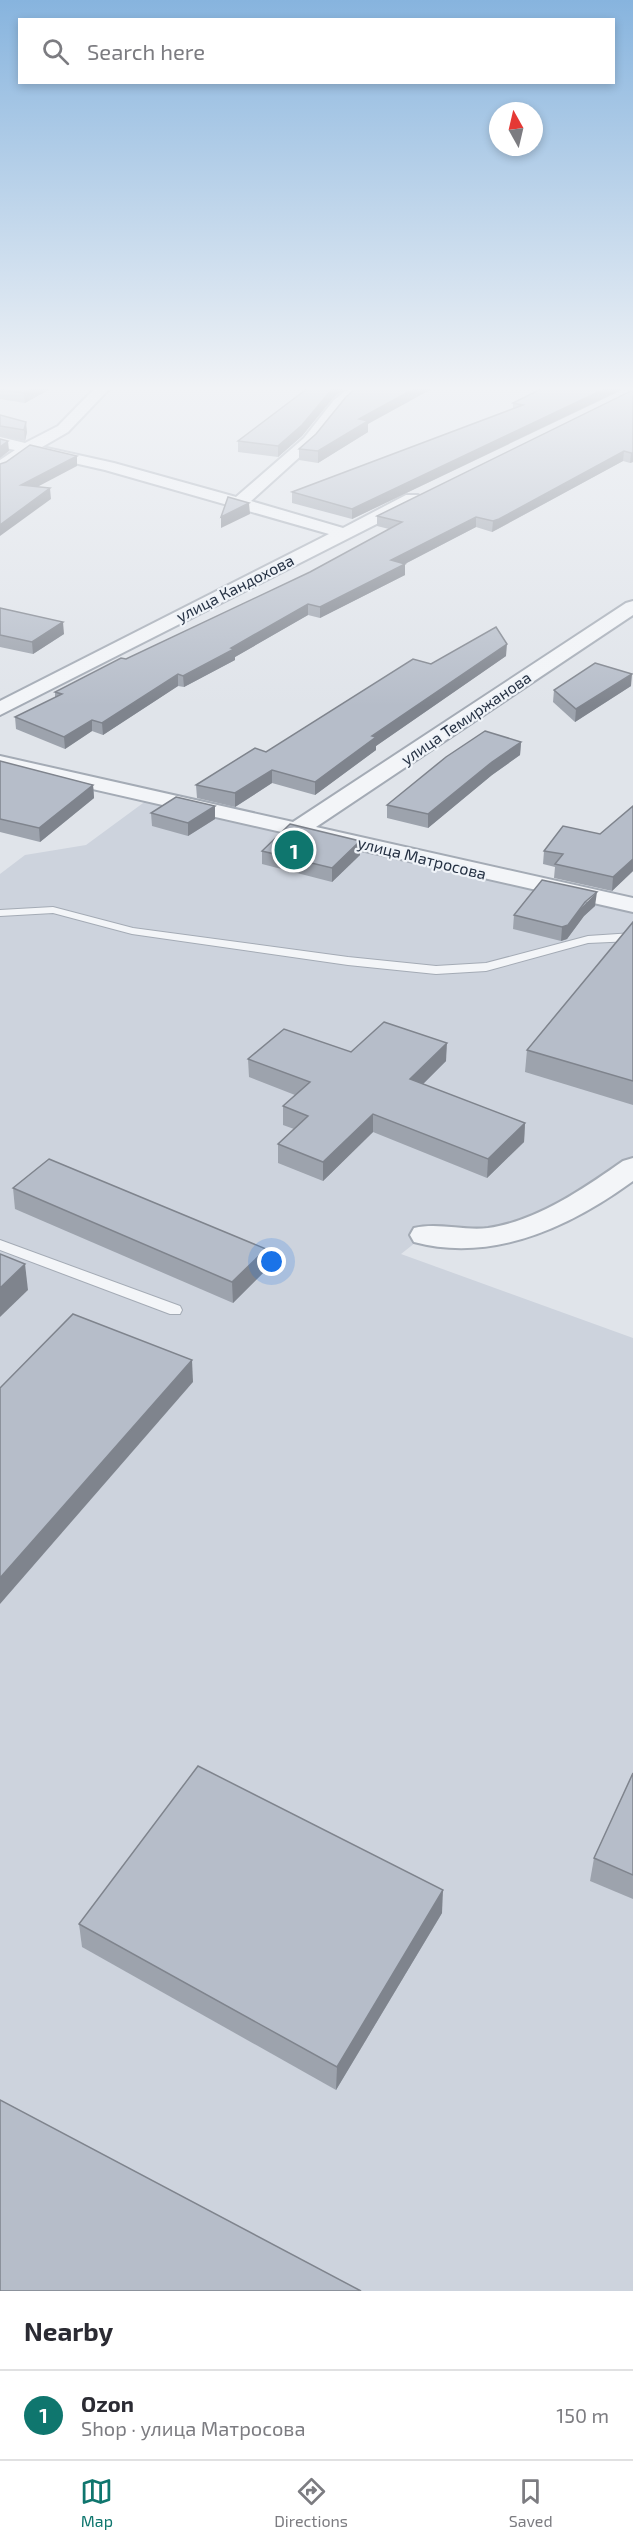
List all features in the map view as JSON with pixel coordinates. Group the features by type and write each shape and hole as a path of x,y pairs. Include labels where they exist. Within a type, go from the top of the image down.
{"street":[{"path":"200,492 342,533"},
{"path":"239,503 252,492"},
{"name":"улица Кандохова","path":"0,709 342,533 427,492"},
{"name":"улица Темиржанова","path":"299,828 633,607"},
{"name":"улица Матросова","path":"0,762 299,828 481,873 633,905"},
{"path":"425,1235 468,1240 511,1233 562,1213 633,1167"}],"lane":[{"path":"0,913 53,910 132,931 336,959 436,970 486,967 588,940 633,937"},
{"path":"0,1245 175,1310"}],"shaded area":[{"path":"154,795 633,905 633,1167 511,1233 425,1235 401,1254 633,1338 633,2291 0,2291 0,874 25,855 86,845"}],"building":[{"path":"0,492 45,492 0,525"},
{"path":"292,492 388,492 352,509"},
{"path":"426,492 549,492 499,519 493,521 476,517 391,560 405,564 320,607 308,604 231,648 234,649 183,676 178,674 102,723 92,720 64,737 15,717 62,694 55,692 121,658 126,659 310,572 402,522 377,516"},
{"path":"228,497 249,503 221,517"},
{"path":"0,608 63,622 32,642 0,635"},
{"path":"496,627 507,644 372,736 376,737 315,782 272,770 235,793 196,785 255,748 266,752 413,659 431,664"},
{"path":"595,663 632,674 576,709 554,690"},
{"path":"485,731 521,742 492,762 428,814 387,805 446,757"},
{"path":"0,761 93,785 39,828 0,819"},
{"path":"176,797 215,806 188,823 151,813"},
{"path":"633,806 633,859 613,877 555,864 563,854 544,851 563,826 600,834"},
{"path":"290,824 360,841 332,868 262,851"},
{"path":"542,880 597,892 585,902 568,925 562,927 514,915"},
{"path":"633,922 633,1081 527,1050"},
{"path":"384,1022 447,1043 410,1079 525,1123 488,1159 373,1114 323,1162 278,1144 308,1116 283,1106 310,1082 248,1059 284,1029 351,1052"},
{"path":"49,1159 266,1249 232,1282 13,1188"},
{"path":"0,1254 25,1264 0,1288"},
{"path":"73,1314 192,1360 0,1578 0,1388"},
{"path":"198,1766 443,1890 337,2067 79,1924"},
{"path":"633,1773 633,1875 594,1858"},
{"path":"0,2100 361,2291 0,2291"}],"place":[{"name":"Ozon","path":"294,850"}]}
